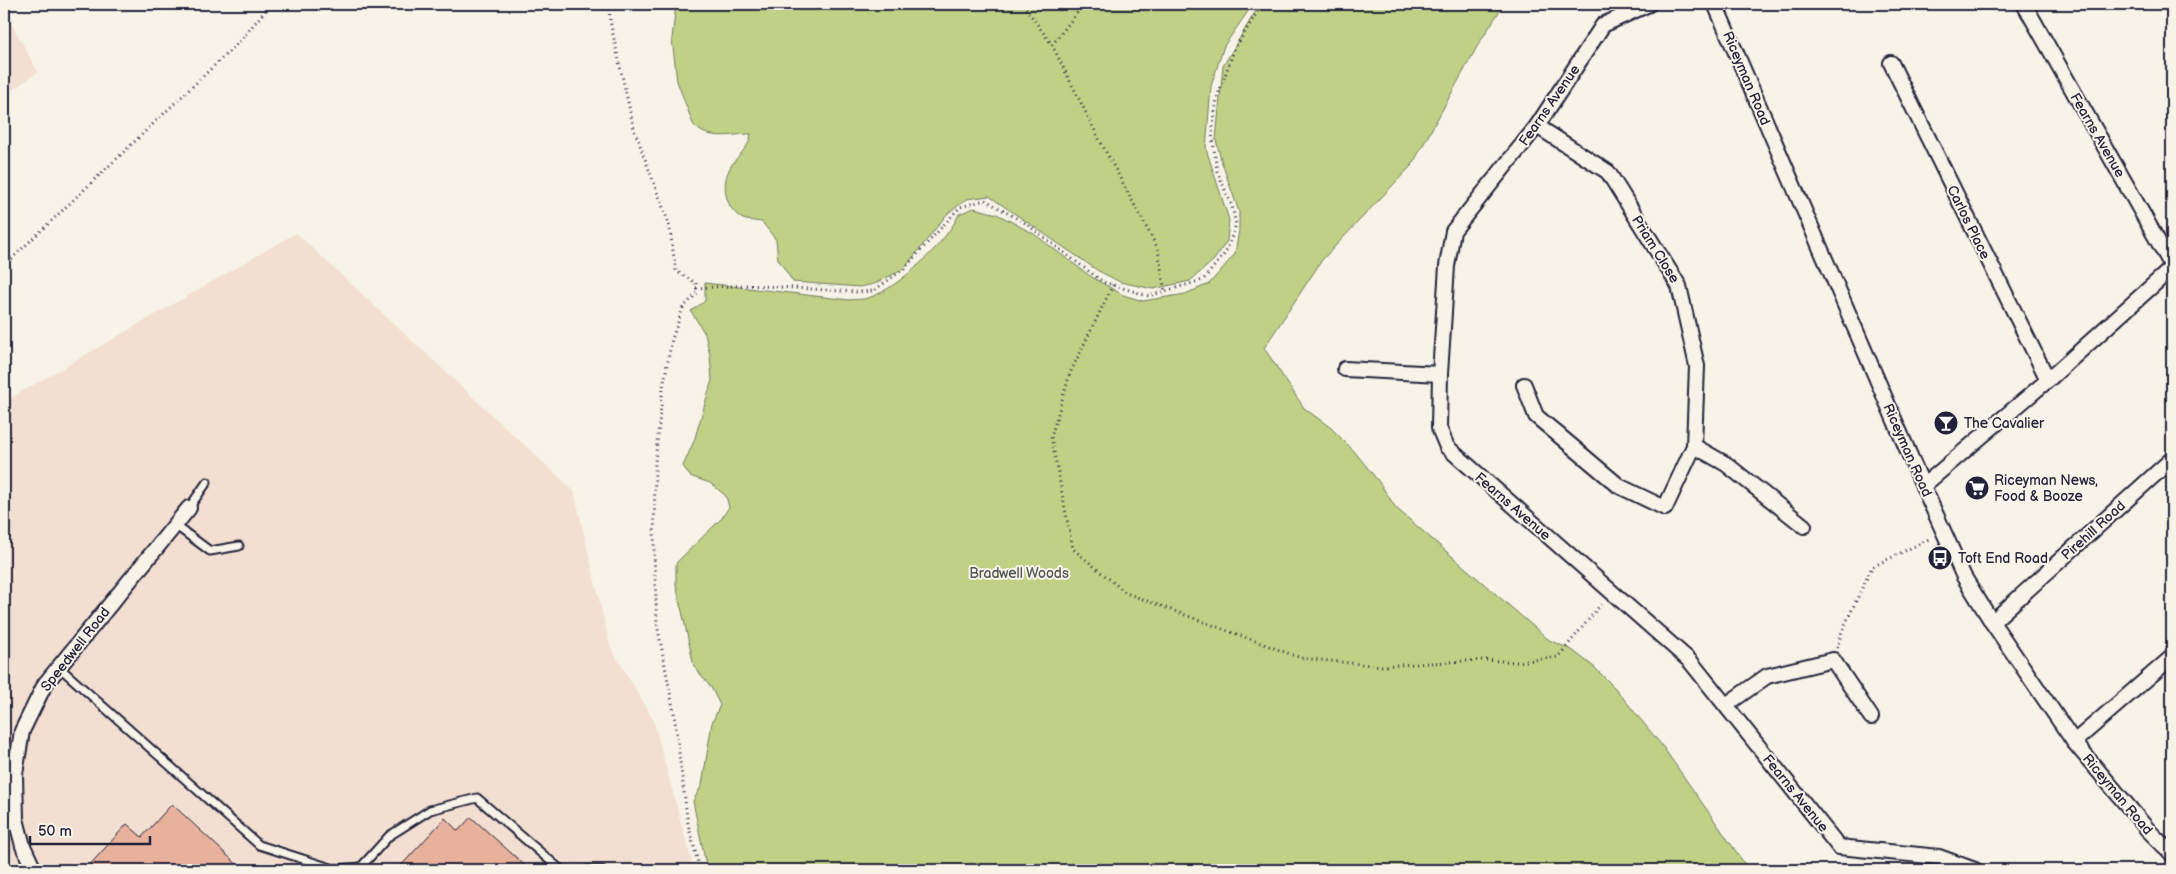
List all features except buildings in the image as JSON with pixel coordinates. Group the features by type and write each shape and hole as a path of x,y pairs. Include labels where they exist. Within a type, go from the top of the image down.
{"street":[{"name":"Fearns Avenue","path":"1649,4 1603,25 1537,126 1453,231 1446,266 1439,428 1447,447 1690,661 1838,847 1939,857 1975,870"},
{"name":"Riceyman Road","path":"1715,4 1964,577 1992,622 2074,742 2148,830 2172,854"},
{"name":"Fearns Avenue","path":"2024,4 2172,267"},
{"name":"Carlos Place","path":"1891,63 2048,380"},
{"name":"Priam Close","path":"1524,385 1536,416 1619,486 1665,508 1694,446 1697,366 1679,286 1608,172 1537,126"},
{"path":"1923,486 2048,380 2172,267"},
{"path":"1344,369 1440,374"},
{"path":"1694,446 1726,464 1804,526"},
{"name":"Pirehill Road","path":"1992,622 2172,459"},
{"name":"Speedwell Road","path":"34,870 24,846 10,822 22,731 45,684 189,508"},
{"path":"2074,742 2172,657"},
{"path":"1726,706 1767,676 1833,660 1870,716"}],"lane":[{"path":"189,508 207,482"},
{"path":"175,525 210,551 239,546"},
{"path":"59,667 259,845 334,869 360,867 389,836 430,810 477,798 561,870"},
{"path":"4,745 17,765"},
{"path":"587,870 602,870"}],"path":[{"path":"4,266 238,43 271,4"},
{"path":"609,4 612,30 634,129 669,224 676,271 696,283 697,293 683,308 672,339 663,387 655,462 654,552 657,624 674,713 688,824 700,870"},
{"path":"1023,4 1052,45 1097,135 1158,249 1164,292"},
{"path":"1052,45 1084,4"},
{"path":"696,288 748,285 857,292 873,291 904,269 960,207 985,200 1024,223 1103,282 1149,296 1203,280 1226,252 1236,225 1232,206 1217,171 1212,134 1216,98 1234,50 1262,4"},
{"path":"1113,285 1070,373 1051,438 1073,549 1126,593 1301,658 1381,666 1484,660 1518,662 1558,657 1611,591"},
{"path":"1833,660 1842,631 1872,567 1944,531"}],"shaded area":[{"path":"4,10 38,72 4,96"},
{"path":"296,233 574,491 610,646 653,719 694,870 4,870 4,402"}],"green space":[{"path":"676,4 1253,4 1224,46 1211,86 1206,149 1229,220 1227,241 1214,260 1190,281 1153,289 1120,282 1097,270 989,196 967,199 947,214 904,269 874,284 860,287 793,282 778,259 776,240 762,222 745,220 737,215 729,204 725,190 729,170 748,144 751,134 712,135 699,130 693,124 677,81 672,39"},
{"name":"Bradwell Woods","path":"1260,4 1504,4 1478,45 1412,165 1322,260 1264,348 1304,408 1331,428 1354,451 1379,482 1396,508 1549,640 1572,650 1594,667 1615,688 1663,747 1749,870 707,870 693,801 702,785 712,723 720,705 712,689 694,666 676,584 676,563 722,518 729,507 726,496 710,483 690,476 683,466 694,441 712,380 710,355 705,334 691,311 705,301 705,283 849,300 868,298 880,293 907,275 933,251 944,238 959,214 974,208 997,214 1034,234 1090,276 1123,295 1143,301 1185,294 1209,284 1235,254 1239,230 1239,212 1216,140 1223,66"}],"place":[{"name":"The Cavalier","path":"1946,423"},
{"name":"Riceyman News, Food & Booze","path":"1977,488"},
{"name":"Toft End Road","path":"1940,558"}]}
